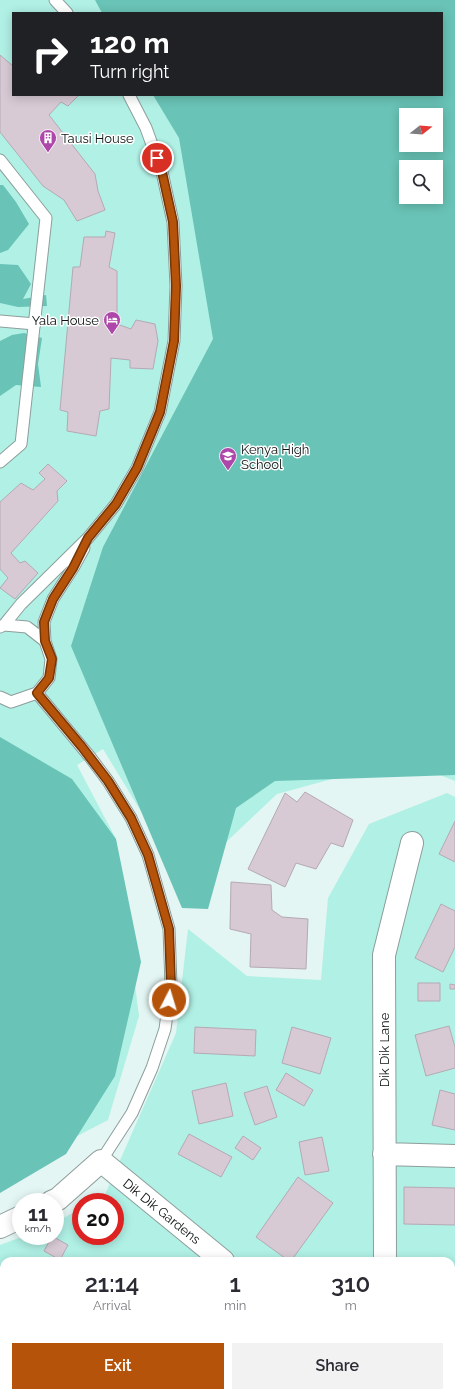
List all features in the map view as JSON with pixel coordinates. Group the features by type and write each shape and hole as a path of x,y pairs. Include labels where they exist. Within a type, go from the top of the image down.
{"street":[{"name":"Dik Dik Lane","path":"385,1257 384,955 412,843"},
{"path":"384,1154 455,1156"},
{"path":"64,1194 101,1161"},
{"name":"Dik Dik Gardens","path":"101,1161 218,1257"},
{"path":"0,1227 12,1221"}],"lane":[{"path":"55,0 66,12"},
{"path":"2,626 21,604 88,538 116,504 137,468 160,412 174,341 176,286 173,222 162,172 146,128 130,96"},
{"path":"0,160 46,218 21,444 0,462"},
{"path":"0,320 35,324"},
{"path":"0,697 11,702 37,693 49,678 52,659 45,641 44,622 53,599 73,568 88,538"},
{"path":"2,626 27,627 45,641"},
{"path":"37,693 90,756 108,781 131,818 148,855 169,929 171,985 165,1029 152,1068 132,1113 101,1161"}],"green space":[{"name":"Kenya High School","path":"0,0 455,0 455,781 368,746 332,779 277,794 184,882 103,749 77,765 116,839 139,1016 108,1120 0,1176"},
{"path":"95,0 455,0 455,775 275,781 236,808 208,909 182,908 71,646 103,547 213,339 179,138 154,96 443,96 443,12 101,12"},
{"path":"0,185 3,185 16,202 29,224 8,250 0,253"},
{"path":"0,264 18,265 31,284 23,299 46,295 47,306 18,307 0,303"},
{"path":"24,333 42,338 38,364 41,387 16,385 0,396 0,341 12,335"},
{"path":"0,737 72,779 116,839 141,962 115,1076 66,1154 0,1193"},
{"path":"447,793 455,797 455,1257 0,1257 0,1245 12,1240 12,1245 64,1245 64,1218 72,1214 72,1245 124,1245 124,1193 106,1193 176,1033 188,929 247,976 321,980 328,898 369,824"}],"building":[{"name":"Tausi House","path":"0,55 12,65 12,96 78,96 68,106 61,102 49,115 95,174 98,191 105,210 77,221 64,200 43,186 0,132"},
{"name":"Yala House","path":"106,231 115,233 109,267 117,271 117,324 131,329 136,320 155,324 158,341 153,369 130,368 130,360 111,358 109,409 100,411 96,436 67,431 68,412 60,410 73,267 80,267 84,237 105,237"},
{"path":"48,464 67,481 57,491 58,501 11,553 20,563 25,561 38,573 15,599 0,588 8,578 0,569 0,502 21,483 33,490 45,479 39,473"},
{"path":"305,792 353,820 343,847 331,843 316,869 296,863 285,887 248,869 285,793 297,802"},
{"path":"455,821 455,862 439,854"},
{"path":"231,882 271,885 272,910 282,917 308,919 306,969 250,967 251,934 230,929"},
{"path":"441,904 455,911 455,947 443,972 415,958"},
{"path":"418,983 440,983 440,1001 418,1001"},
{"path":"450,984 455,985 455,989 450,989"},
{"path":"449,1026 455,1047 455,1068 426,1076 415,1035"},
{"path":"195,1027 256,1030 255,1056 194,1053"},
{"path":"292,1027 331,1038 320,1074 282,1063"},
{"path":"286,1073 313,1090 304,1106 276,1090"},
{"path":"226,1083 233,1116 199,1124 192,1091"},
{"path":"267,1086 277,1117 255,1125 244,1093"},
{"path":"440,1090 455,1094 455,1130 432,1125"},
{"path":"189,1134 232,1157 221,1177 178,1154"},
{"path":"243,1136 261,1148 253,1160 235,1148"},
{"path":"322,1137 329,1171 305,1175 299,1142"},
{"path":"298,1177 333,1203 294,1257 284,1257 256,1237"},
{"path":"404,1187 455,1188 455,1225 404,1224"},
{"path":"64,1243 68,1245 62,1257 55,1257 44,1251 47,1245 64,1245"}],"place":[{"name":"Tausi House","path":"48,153"},
{"name":"Yala House","path":"112,335"},
{"name":"Kenya High School","path":"228,471"}],"route":[{"path":"157,158 162,172 173,222 176,286 174,341 160,412 137,468 116,504 88,538 73,568 53,599 44,622 45,641 52,659 49,678 37,693 108,781 131,818 148,855 169,929 171,985 169,1000"}]}
